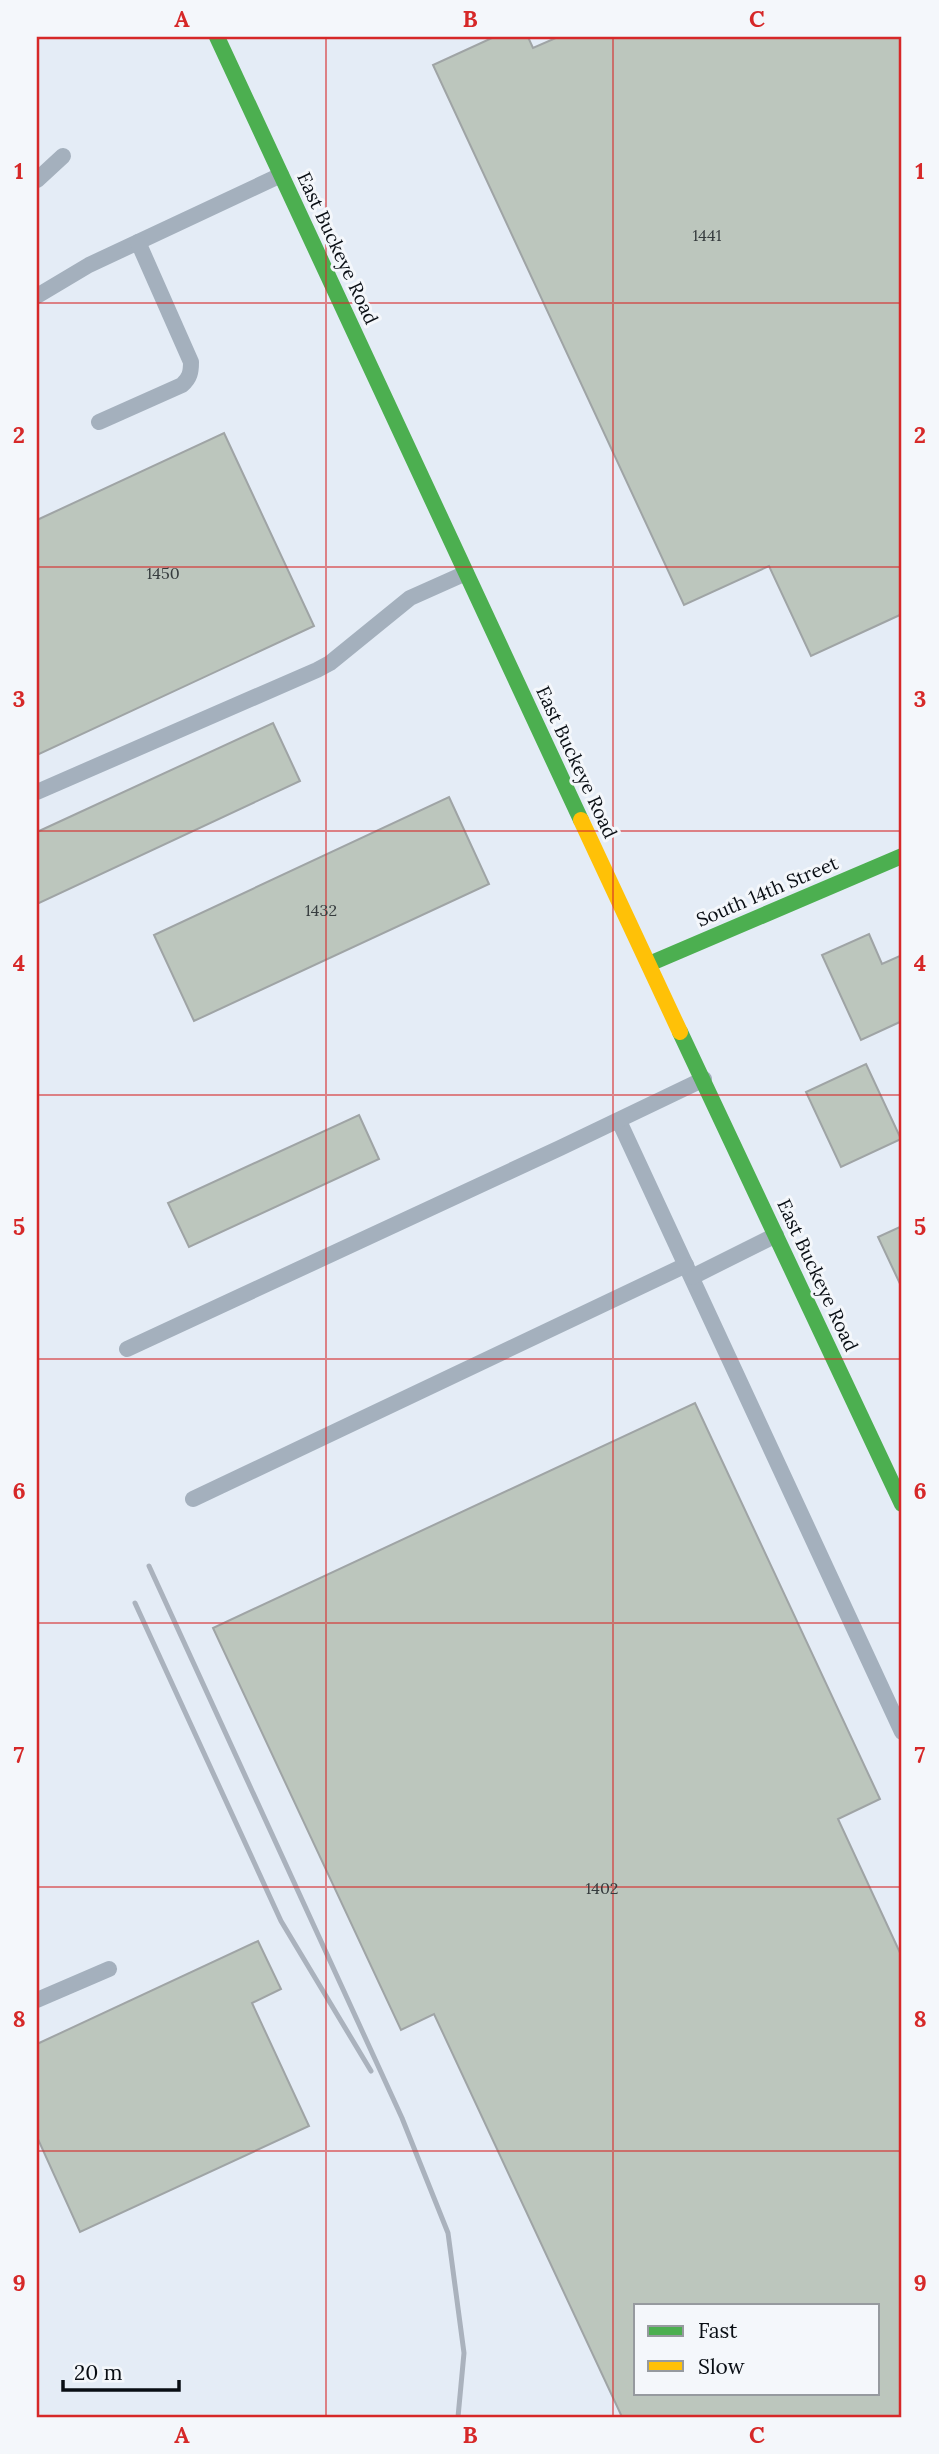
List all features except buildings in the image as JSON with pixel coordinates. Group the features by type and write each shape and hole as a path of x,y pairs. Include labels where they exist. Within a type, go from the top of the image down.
{"main road":[{"name":"East Buckeye Road","path":"217,37 902,1504"},
{"name":"South 14th Street","path":"649,964 902,856"}],"lane":[{"path":"37,180 63,156"},
{"path":"37,296 89,264 281,175"},
{"path":"99,422 182,385 191,373 191,362 138,242"},
{"path":"37,792 317,670 330,663 410,598 466,573"},
{"path":"127,1349 704,1079"},
{"path":"618,1121 902,1732"},
{"path":"192,1499 689,1271 776,1236"},
{"path":"37,2000 109,1969"}],"railway":[{"path":"149,1566 402,2118 448,2233 464,2353 458,2417"},
{"path":"135,1603 281,1921 371,2071"}],"traffic: fast":[{"path":"217,37 581,820"},
{"path":"649,964 902,856"},
{"path":"680,1032 902,1504"}],"traffic: slow":[{"path":"581,820 680,1032"}]}
